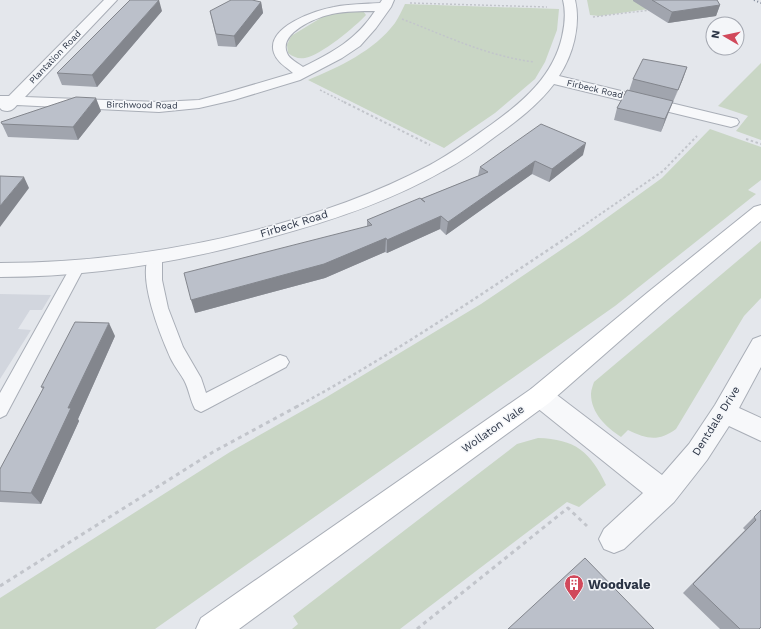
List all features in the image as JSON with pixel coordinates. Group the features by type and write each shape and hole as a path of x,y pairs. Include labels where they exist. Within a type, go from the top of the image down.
{"street":[{"name":"Plantation Road","path":"0,114 7,100 111,0"},
{"name":"Birchwood Road","path":"7,100 159,107 199,104 229,97 298,75 337,55 355,43 385,6"},
{"path":"298,75 282,56 279,50 279,44 282,36 312,16 328,11 352,7 385,6"},
{"name":"Firbeck Road","path":"0,270 77,268 155,257 234,241 318,218 354,205 428,172 455,157 511,117 534,98 552,79 568,45 571,8"},
{"name":"Firbeck Road","path":"552,79 716,117 731,122"},
{"name":"Wollaton Vale","path":"212,629 540,396 655,298 761,211"},
{"name":"Dentdale Drive","path":"614,539 664,493 698,452 724,412 761,345"},
{"path":"540,396 664,493"},
{"path":"724,412 761,430"}],"lane":[{"path":"155,257 152,266 158,302 163,318 179,359 192,378 202,404 280,362"},
{"path":"0,410 77,268"}],"path":[{"path":"385,6 556,6 571,8 606,17 651,10"},
{"path":"385,6 404,20 494,55 510,59 560,63"},
{"path":"298,75 455,157"},
{"path":"0,586 213,452 328,390 481,294 592,221 663,171 716,117"},
{"path":"744,138 761,144"},
{"path":"417,629 568,508 606,545 614,539"}],"shaded area":[{"path":"0,294 51,295 42,310 30,310 18,329 31,330 0,379"}],"green space":[{"path":"587,0 677,0 670,6 599,16 590,15"},
{"path":"405,4 559,9 557,30 545,62 535,79 495,113 444,148 308,80 344,64 377,42 395,23"},
{"path":"363,11 366,15 361,20 337,40 312,56 302,58 292,56 288,53 287,45 291,36 324,16 333,13"},
{"path":"761,63 761,140 736,131 748,116 718,106"},
{"path":"710,129 761,147 761,180 748,190 756,194 615,306 155,629 0,629 0,598 230,452 325,398 481,304 583,235 662,178"},
{"path":"761,241 761,298 744,316 676,429 664,436 652,438 628,430 621,437 615,433 600,419 594,407 591,394 594,382"},
{"path":"538,438 562,441 580,450 588,456 594,464 606,485 579,507 567,502 400,629 292,629 298,624 293,616 517,444"}],"building":[{"path":"130,0 159,0 92,75 57,73"},
{"path":"231,0 252,0 261,2 234,36 216,34 210,11"},
{"path":"652,0 717,0 720,5 672,12"},
{"path":"643,59 687,67 678,90 633,79"},
{"path":"627,90 673,101 665,119 617,108"},
{"path":"76,97 96,98 73,127 2,124 1,122"},
{"path":"541,124 586,143 552,169 535,161 448,222 441,216 387,240 386,238 324,264 191,300 184,273 372,225 367,220 420,198 421,199 488,172 480,167"},
{"path":"0,176 24,177 0,206"},
{"path":"75,322 109,323 68,408 71,408 31,493 0,491 0,469 44,387 41,387"},
{"path":"761,510 761,627 759,629 740,629 693,584 756,520 754,517"},
{"name":"Woodvale","path":"585,558 654,629 508,629"}],"railway":[{"path":"754,0 761,3"}],"place":[{"name":"Woodvale","path":"574,601"}]}
